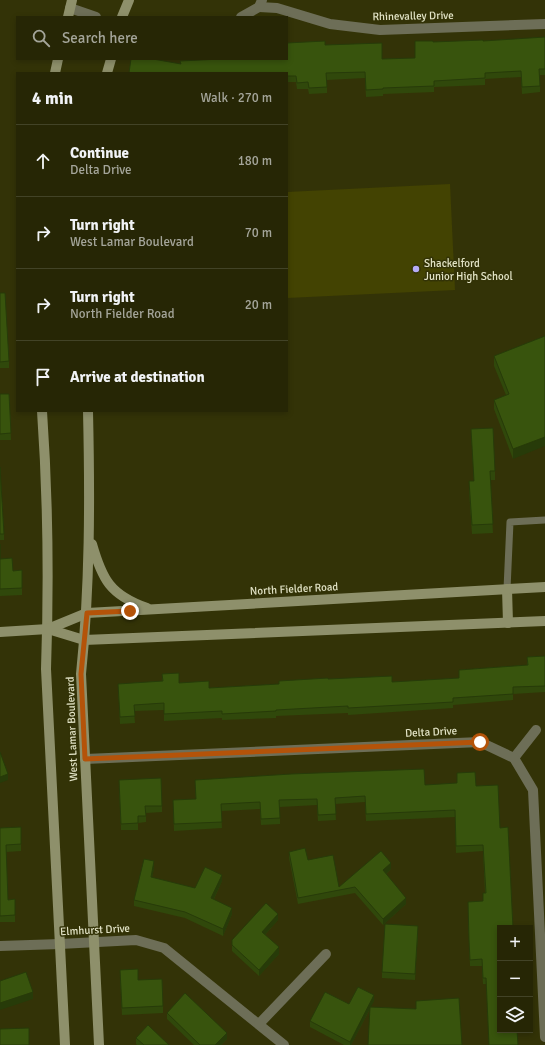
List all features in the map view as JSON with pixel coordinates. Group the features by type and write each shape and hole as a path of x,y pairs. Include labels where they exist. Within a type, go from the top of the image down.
{"main road":[{"path":"122,16 129,0"},
{"path":"55,72 58,60"},
{"path":"107,72 111,60"},
{"name":"West Lamar Boulevard","path":"42,412 46,468 48,629 46,669 65,1045"},
{"name":"West Lamar Boulevard","path":"88,412 90,534 87,613 81,674 100,1045"},
{"path":"90,534 98,566 105,580 118,594 132,603 151,609"},
{"name":"North Fielder Road","path":"0,632 48,629 87,613 545,587"},
{"path":"507,589 508,623"},
{"name":"North Fielder Road","path":"48,629 84,640 545,621"}],"street":[{"path":"242,16 261,3"},
{"name":"Rhinevalley Drive","path":"261,3 330,24 380,30 545,24"},
{"path":"70,8 93,16"},
{"path":"536,730 514,758 533,790 545,1037"},
{"name":"Delta Drive","path":"85,759 480,742 514,758"},
{"name":"Elmhurst Drive","path":"0,946 136,940 164,948 283,1045"},
{"path":"259,1024 326,954"}],"lane":[{"path":"507,589 510,522 545,520"}],"shaded area":[{"path":"450,184 455,290 288,298 288,192"}],"building":[{"path":"545,37 545,69 539,69 540,86 522,87 521,71 485,73 485,78 434,81 434,86 366,90 365,72 326,73 327,87 309,88 308,82 297,83 296,76 288,76 288,72 129,72 131,60 159,60 181,64 180,61 200,60 288,60 288,43 325,41 325,45 382,43 382,59 415,58 415,41 483,41"},
{"path":"0,293 5,293 9,361 0,362"},
{"path":"545,336 545,437 513,449 494,400 509,394 494,356"},
{"path":"0,394 9,394 11,433 0,434"},
{"path":"493,428 495,471 490,471 493,524 472,525 469,481 474,481 471,429"},
{"path":"0,467 4,534 0,534"},
{"path":"12,558 13,571 22,570 22,588 0,589 0,559"},
{"path":"545,656 545,686 513,687 513,694 453,698 453,702 348,708 348,706 222,714 222,711 164,714 164,703 134,705 135,716 120,717 118,684 163,681 162,674 179,673 179,683 209,681 209,688 279,684 279,681 328,678 392,676 392,682 459,678 459,670 528,665 527,657"},
{"path":"0,752 8,774 0,777"},
{"path":"424,769 425,785 457,783 457,773 475,772 476,786 498,785 500,828 508,827 513,925 497,925 497,1033 517,1033 518,1045 489,1045 486,978 483,978 482,959 470,960 469,940 468,902 483,901 483,893 486,893 483,845 456,846 455,810 366,814 365,796 335,798 336,814 318,815 317,799 279,800 280,818 261,819 260,802 221,804 222,822 174,824 173,800 196,799 195,780 291,774"},
{"path":"161,778 162,806 145,806 146,816 138,816 138,823 121,824 119,780"},
{"path":"21,827 21,844 6,845 8,900 15,899 15,915 0,916 0,828"},
{"path":"305,848 308,860 333,855 339,887 381,851 391,863 383,870 406,898 383,919 355,887 298,898 289,852"},
{"path":"144,859 154,861 151,877 195,888 205,867 222,875 211,898 232,908 223,929 185,912 134,900"},
{"path":"266,903 278,914 262,932 279,947 259,970 232,945 232,940"},
{"path":"385,924 418,926 415,974 382,972"},
{"path":"138,969 138,980 162,979 163,1006 122,1008 120,970"},
{"path":"26,972 33,992 0,1003 0,981"},
{"path":"358,987 374,995 350,1042 310,1021 325,992 349,1004"},
{"path":"185,993 227,1033 215,1045 200,1045 167,1013"},
{"path":"459,998 462,1045 368,1045 370,1007 416,1009 416,1001"},
{"path":"148,1025 169,1045 144,1045 136,1038"},
{"path":"29,1028 29,1045 0,1045 0,1029"}],"place":[{"name":"Shackelford Junior High School","path":"416,269"}],"route":[{"path":"130,611 87,613 81,674 85,759 480,742"}]}
